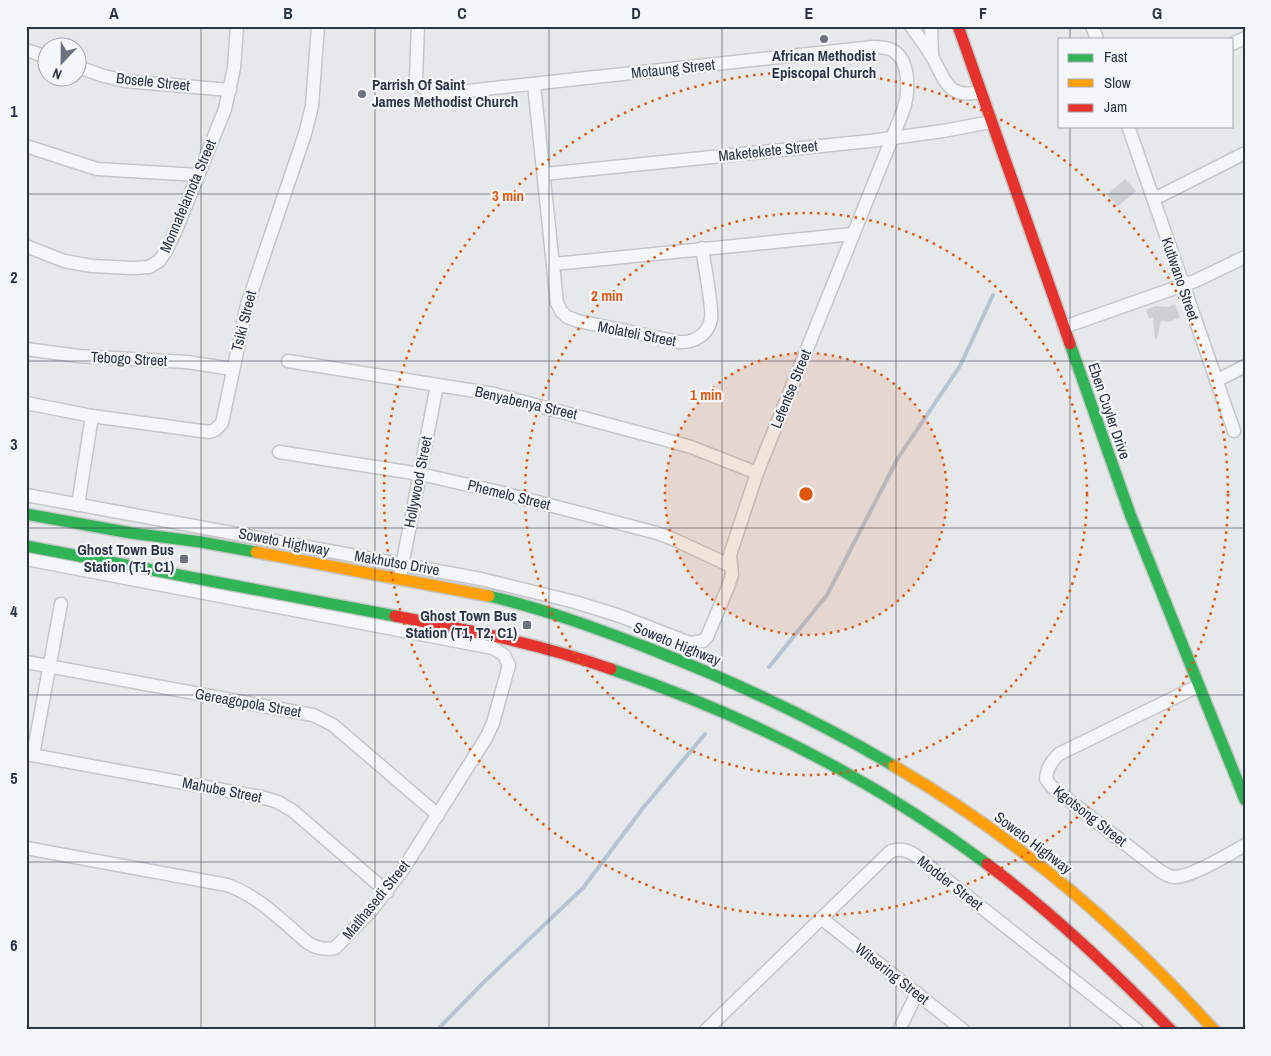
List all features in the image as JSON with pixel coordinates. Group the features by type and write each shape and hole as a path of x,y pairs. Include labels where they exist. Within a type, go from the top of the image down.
{"main road":[{"name":"Eben Cuyler Drive","path":"958,26 1132,522 1245,800"},
{"name":"Soweto Highway","path":"26,514 126,532 221,545 499,598 568,618 726,680 802,714 848,739 930,787 998,834 1072,891 1146,959 1214,1030"},
{"path":"26,546 487,634 562,653 608,668 703,704 792,743 834,766 910,811 962,847 1042,906 1078,938 1171,1030"}],"street":[{"name":"Monnafelamota Street","path":"26,246 64,261 78,264 134,268 149,267 159,261 166,251 225,109 234,68 237,26"},
{"name":"Tsiki Street","path":"26,403 92,416 210,432 222,423 232,369 254,281 305,134 312,106 318,26"},
{"name":"Motaung Street","path":"418,26 416,78 424,90 431,93 445,94 883,47 891,49 899,56 904,66 907,84 907,100 892,138"},
{"path":"911,26 932,56 945,83 956,91 970,94 981,92"},
{"path":"931,26 932,56"},
{"path":"1092,26 1097,38"},
{"path":"26,50 38,54"},
{"name":"Bosele Street","path":"88,70 126,81 230,90"},
{"name":"Molateli Street","path":"534,84 557,303 561,312 567,317 588,324 688,343 703,334 711,319 702,248"},
{"name":"Maketekete Street","path":"544,174 892,138 991,122"},
{"name":"Kutlwano Street","path":"1129,128 1182,286 1234,431"},
{"name":"Lefentse Street","path":"703,641 710,631 731,578 730,555 757,473 892,138"},
{"path":"26,146 97,169 198,175"},
{"path":"1154,199 1245,153"},
{"path":"554,264 853,234"},
{"path":"1064,327 1195,281 1245,257"},
{"name":"Tebogo Street","path":"26,349 78,356 187,362 232,369"},
{"name":"Benyabenya Street","path":"288,361 494,394 691,447 757,473"},
{"path":"1216,381 1245,366"},
{"name":"Hollywood Street","path":"400,578 437,385"},
{"path":"78,504 92,416"},
{"name":"Phemelo Street","path":"279,452 420,474 499,492 657,533 730,566"},
{"name":"Makhutso Drive","path":"26,495 481,579 575,602 620,616 690,643 703,641"},
{"name":"Matlhasedi Street","path":"26,559 493,648 504,655 508,661 508,672 490,732 387,892 335,948 328,950 308,943 254,898 240,890 219,884 26,848"},
{"path":"29,754 61,604"},
{"name":"Gereagopola Street","path":"26,662 313,715 333,725 438,814"},
{"name":"Kgotsong Street","path":"1198,686 1059,754 1050,762 1046,779 1052,787 1170,877 1190,873 1245,846"},
{"name":"Mahube Street","path":"29,754 261,797 278,802 293,811 387,892"},
{"name":"Modder Street","path":"706,1030 891,851 900,849 908,851 1137,1030"},
{"name":"Witsering Street","path":"821,918 962,1030"},
{"path":"899,1030 917,993"}],"building":[{"path":"1125,179 1136,191 1118,206 1107,195"},
{"path":"1175,304 1180,317 1169,322 1161,321 1157,339 1155,339 1153,318 1149,318 1146,310 1155,306 1168,307"}],"waterway":[{"path":"769,667 827,595 898,458 960,366 993,295"},
{"path":"437,1030 484,982 583,888 643,808 705,734"}],"traffic: fast":[{"path":"1070,344 1130,514 1245,800"},
{"path":"26,514 131,533 201,542 256,552"},
{"path":"26,546 395,616"},
{"path":"489,596 589,626 711,674 834,732 894,766"},
{"path":"611,669 711,707 806,751 899,804 987,864"}],"traffic: slow":[{"path":"256,552 489,596"},
{"path":"894,766 925,784 1014,845 1070,890 1147,960 1214,1030"}],"traffic: jam":[{"path":"958,26 1070,344"},
{"path":"395,616 531,645 611,669"},
{"path":"987,864 1082,943 1171,1030"}],"place":[{"name":"African Methodist Episcopal Church","path":"824,39"},
{"name":"Parrish Of Saint James Methodist Church","path":"362,94"},
{"name":"Ghost Town Bus Station (T1, C1)","path":"184,559"},
{"name":"Ghost Town Bus Station (T1, T2, C1)","path":"527,625"}]}
